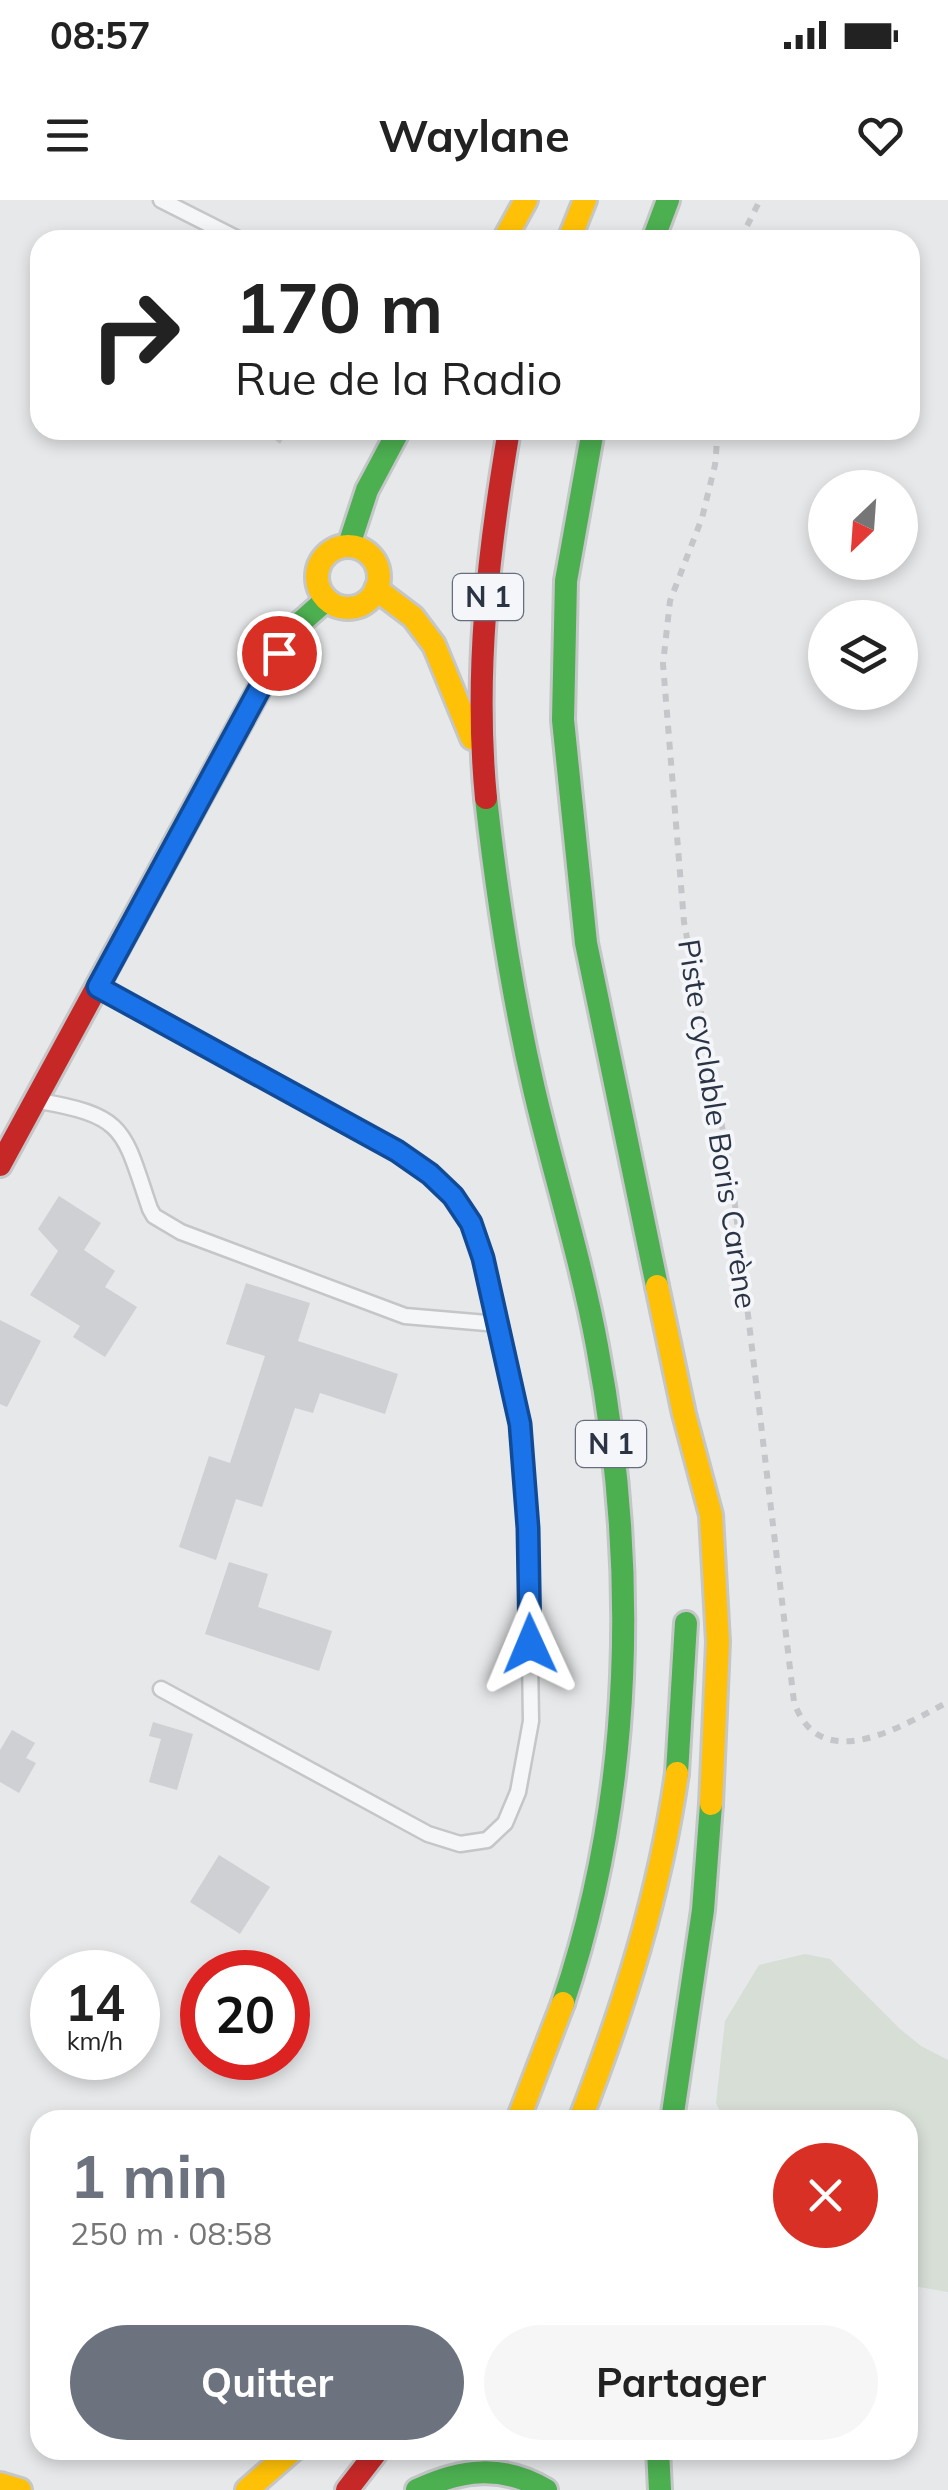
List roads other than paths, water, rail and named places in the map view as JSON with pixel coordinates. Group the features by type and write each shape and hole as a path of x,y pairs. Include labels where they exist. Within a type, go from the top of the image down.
{"main road":[{"path":"510,230 526,200"},
{"path":"573,230 585,200"},
{"path":"658,230 668,200"},
{"path":"349,545 362,502 394,440"},
{"name":"N 1","path":"507,440 482,650 483,765 525,1048 598,1347 611,1446 622,1653 615,1779 595,1896 559,2016 522,2110"},
{"name":"N 1","path":"591,440 566,581 563,720 586,943 684,1414 686,1506"},
{"path":"349,545 364,549 379,574 376,589 368,601 354,608 339,608 326,600 316,584 318,564 330,550 349,545"},
{"path":"376,589 414,618 434,645 483,765"},
{"path":"0,1165 279,653 300,622 326,600"},
{"path":"673,2110 703,1910 718,1642 712,1515 684,1414"},
{"path":"584,2110 614,2032 648,1922 678,1768 688,1597"},
{"path":"247,2490 282,2460"},
{"path":"268,2490 294,2460"},
{"path":"347,2490 370,2460"},
{"path":"658,2460 660,2490"},
{"path":"418,2490 436,2480 477,2470 514,2473 546,2490"},
{"path":"0,2486 16,2490"}],"lane":[{"path":"162,200 220,230"},
{"path":"98,987 397,1151 453,1196 471,1223 483,1258 520,1424 525,1472 531,1721 518,1792 498,1832 475,1844 460,1844 428,1834 161,1689"},
{"path":"37,1101 90,1112 116,1126 128,1146 154,1216 182,1232 405,1316 498,1324"}]}
